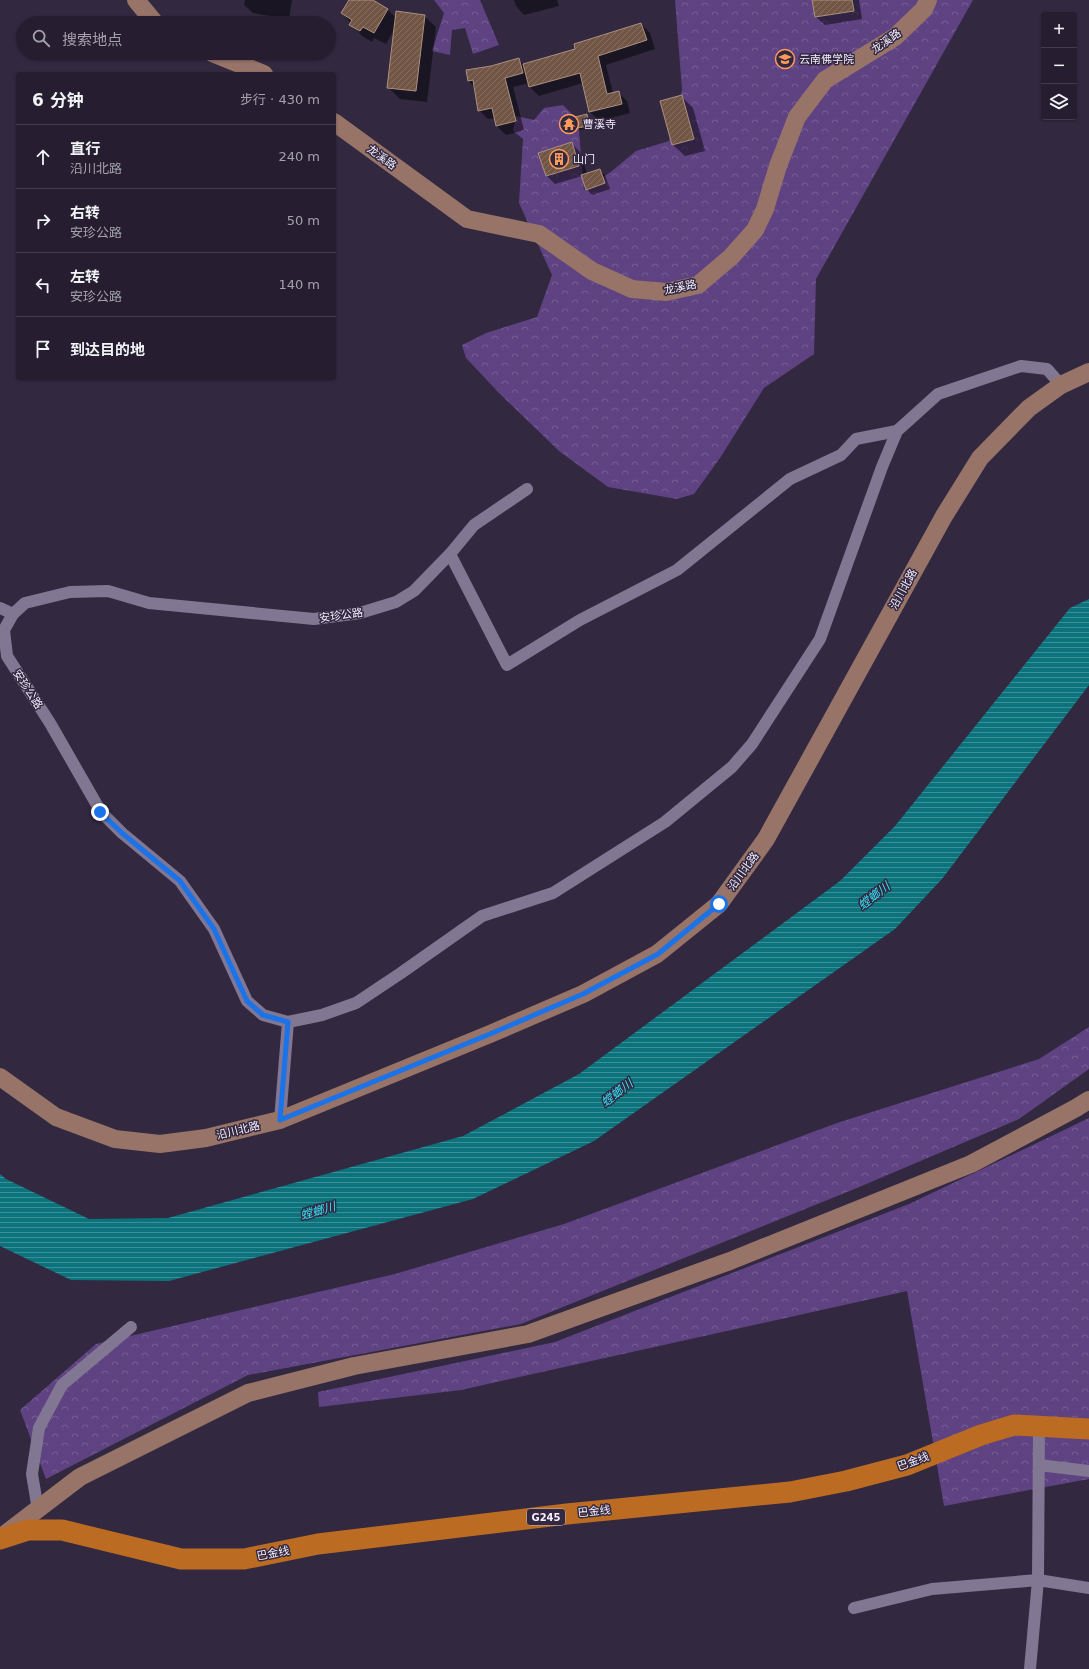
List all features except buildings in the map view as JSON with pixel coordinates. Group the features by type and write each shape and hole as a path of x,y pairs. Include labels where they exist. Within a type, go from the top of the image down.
{"highway":[{"name":"巴金线","path":"0,1539 28,1530 62,1530 181,1559 244,1558 318,1544 567,1514 790,1492 846,1482 907,1465 981,1435 1014,1424 1089,1429"}],"main road":[{"path":"136,0 149,16"},
{"name":"龙溪路","path":"336,123 467,219 539,234 592,271 632,289 666,292 698,285 730,257 756,230 765,209 778,166 797,117 825,80 896,37 924,9 928,0"},
{"path":"229,60 259,72"},
{"name":"沿川北路","path":"0,1077 10,1086 56,1118 115,1139 160,1144 206,1138 280,1120 490,1034 583,994 658,954 719,904 766,839 944,516 980,458 1029,408 1060,385 1089,372"},
{"path":"0,1539 80,1477 248,1393 354,1366 528,1334 730,1261 971,1164 1089,1100"}],"street":[{"path":"280,1120 288,1022 322,1015 356,1003 402,973 482,916 553,893 665,822 732,767 752,744 820,638 897,431 938,394 1022,366 1047,369 1060,385"},
{"path":"450,554 507,665 580,620 677,570 790,479 841,455 856,439 897,431"},
{"name":"安珍公路","path":"288,1022 263,1015 247,1001 214,929 180,881 122,833 100,812 50,723 6,656 4,630 13,614 25,603 70,592 108,591 148,603 314,619 360,613 396,602 414,591 450,554 474,525 527,489"},
{"path":"0,608 13,614"},
{"path":"38,1510 32,1474 39,1428 62,1385 131,1327"},
{"path":"1030,1669 1038,1580 1039,1425"},
{"path":"1039,1465 1089,1471"},
{"path":"854,1608 932,1589 1038,1580 1089,1588"}],"green space":[{"path":"434,0 480,0 499,45 473,54 465,28 452,30 450,55 432,51 444,13"},
{"path":"675,0 973,0 816,279 814,354 764,388 720,458 694,494 677,499 608,487 559,451 500,394 466,358 462,345 486,333 537,317 552,275 519,203 523,139 513,131 516,116 534,120 544,108 563,105 578,120 584,190 612,171 636,151 669,141 682,90"},
{"path":"1089,1027 1089,1069 1019,1119 857,1188 521,1324 248,1375 46,1479 20,1410 96,1344 395,1274 564,1224 837,1123 1039,1059"},
{"path":"1089,1118 1089,1479 944,1506 907,1291 461,1390 319,1407 318,1392 555,1342 909,1204"}],"water":[{"name":"螳螂川","path":"1089,599 1089,685 942,879 895,929 594,1141 473,1199 169,1281 71,1280 0,1246 0,1174 6,1179 89,1219 168,1218 463,1136 579,1074 840,881 895,826 1070,608"}],"place":[{"name":"云南佛学院","path":"785,59"},
{"name":"曹溪寺","path":"569,124"},
{"name":"山门","path":"559,159"}],"route":[{"path":"100,812 122,833 180,881 214,929 247,1001 263,1015 288,1022 280,1120 490,1034 583,994 658,954 719,904"}]}
